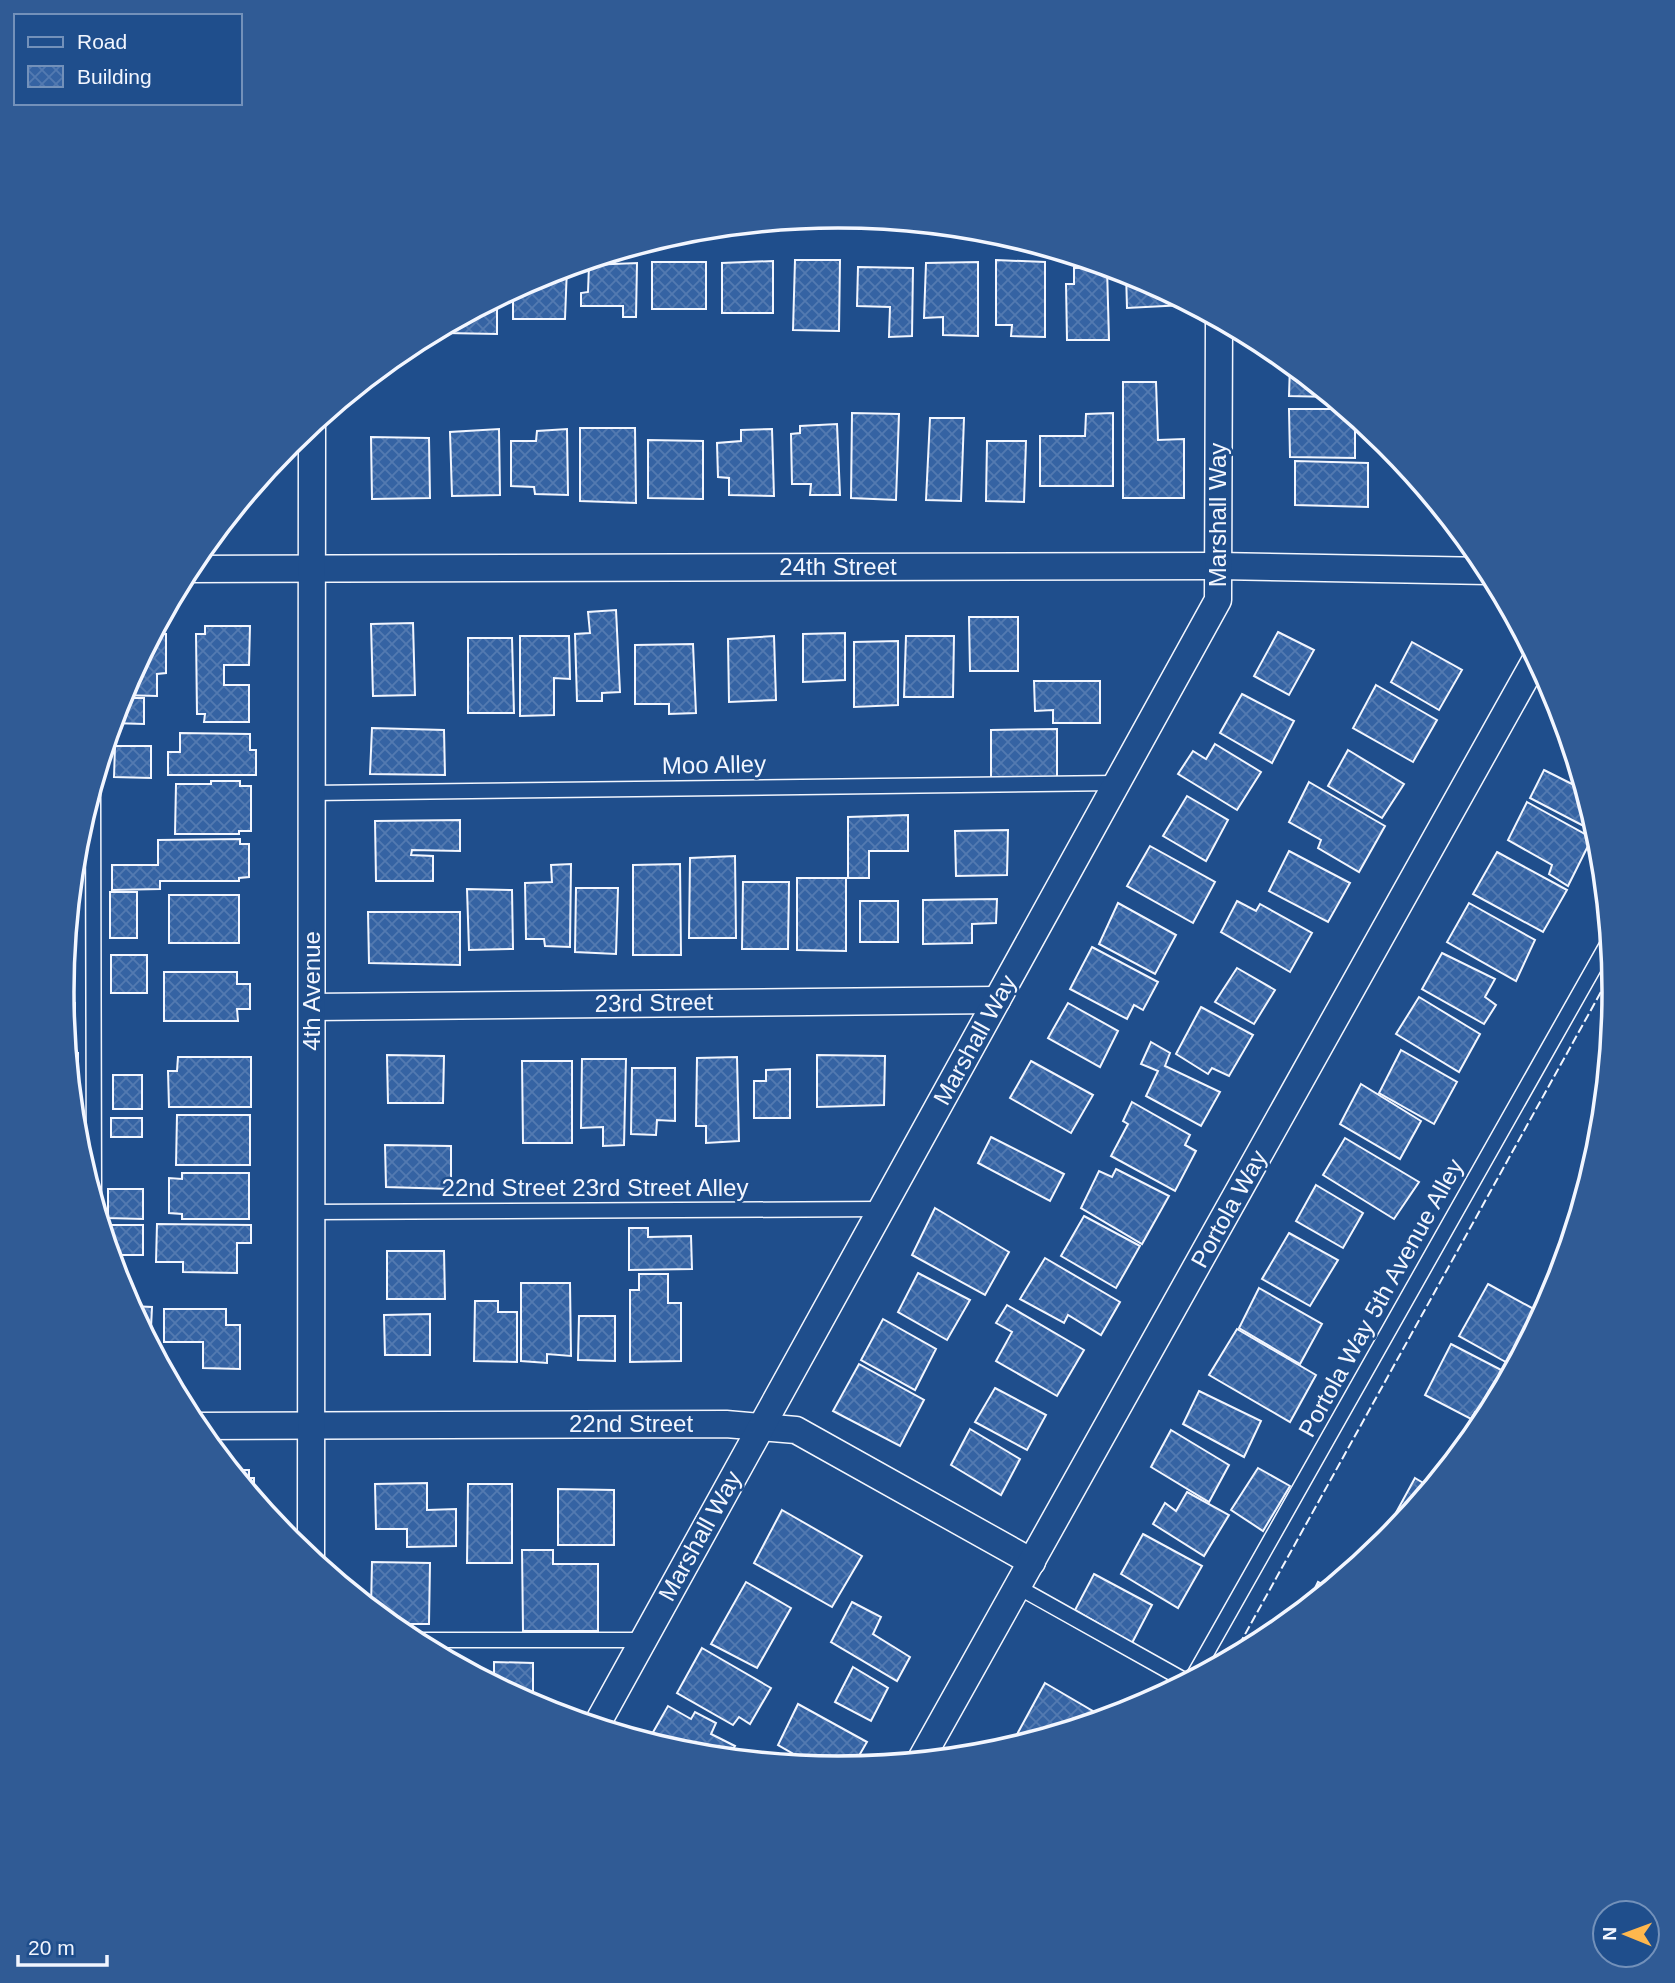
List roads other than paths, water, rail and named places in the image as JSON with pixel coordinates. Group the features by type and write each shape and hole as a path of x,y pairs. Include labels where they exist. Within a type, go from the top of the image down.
{"street":[{"name":"Marshall Way","path":"601,1717 1218,600 1219,329"},
{"name":"4th Avenue","path":"311,1545 312,437"},
{"name":"24th Street","path":"201,569 1218,566 1475,571"},
{"name":"Portola Way","path":"927,1750 1530,670"},
{"name":"23rd Street","path":"312,1007 997,1000"},
{"name":"22nd Street","path":"209,1426 726,1424 796,1430 1032,1562"}],"lane":[{"name":"Moo Alley","path":"312,793 1116,783"},
{"path":"93,822 94,1165"},
{"name":"Portola Way 5th Avenue Alley","path":"1201,1663 1601,956"},
{"name":"22nd Street 23rd Street Alley","path":"310,1212 881,1209"},
{"path":"1018,1587 1177,1676"},
{"path":"434,1640 642,1640"}]}
